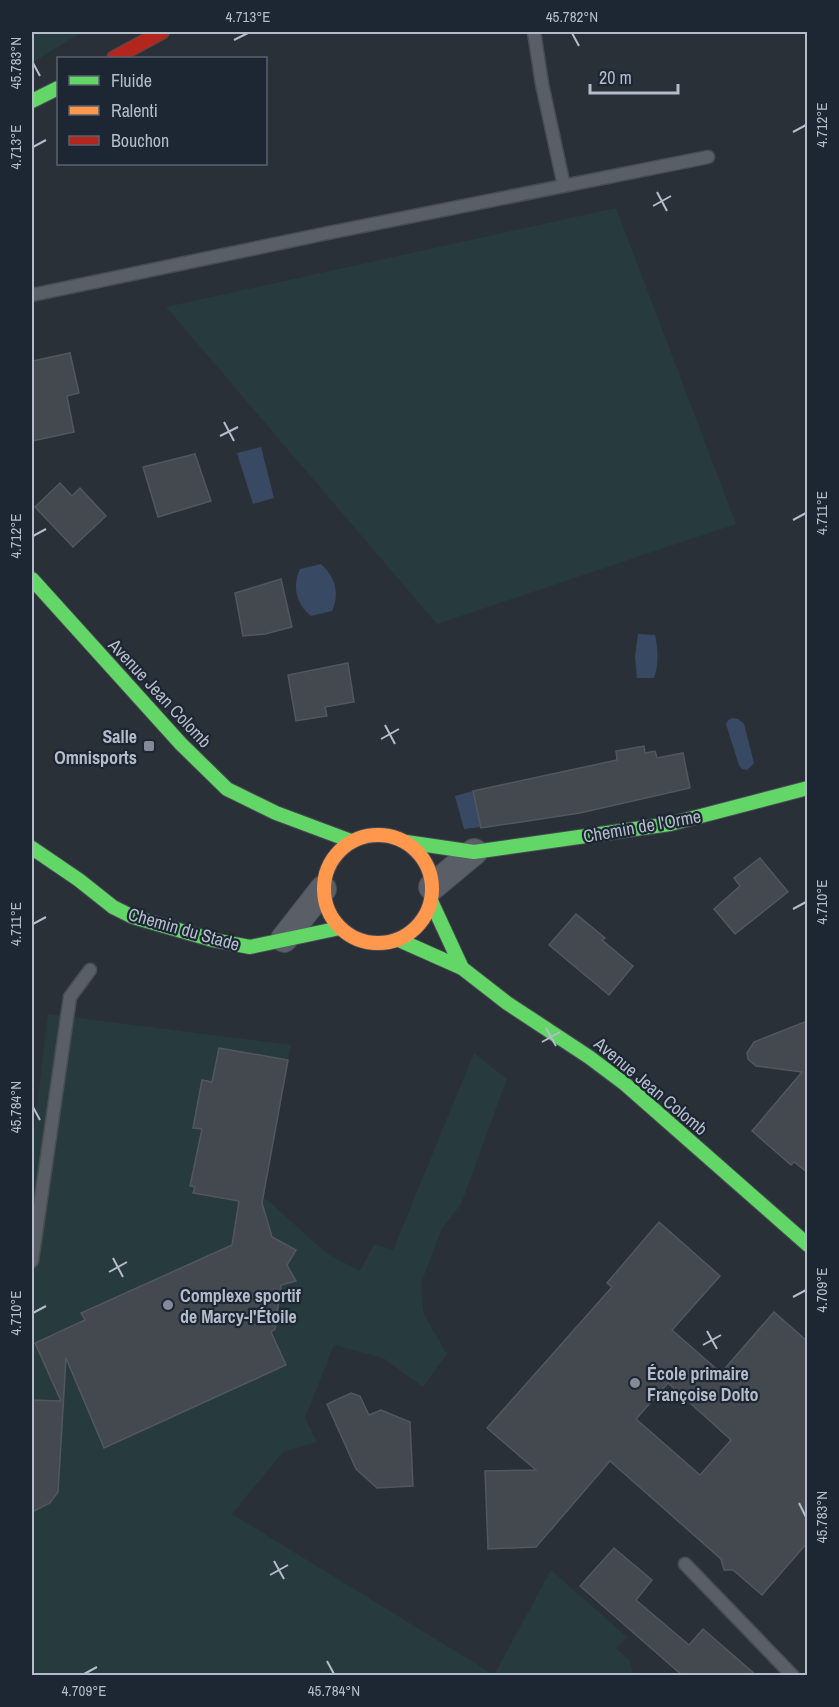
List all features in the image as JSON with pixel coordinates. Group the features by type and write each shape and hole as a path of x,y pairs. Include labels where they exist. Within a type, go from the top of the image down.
{"street":[{"path":"116,57 162,32"},
{"path":"32,101 57,88"},
{"name":"Avenue Jean Colomb","path":"32,579 181,744 227,789 276,813 351,841"},
{"name":"Chemin de l'Orme","path":"406,842 474,852 670,824 807,788"},
{"name":"Avenue Jean Colomb","path":"276,813 291,831"},
{"path":"284,939 332,859 340,849 351,841 369,835 388,835 406,842 419,854 428,869 432,894 425,917 414,930 399,940 368,943 353,938 331,917 325,904 323,875"},
{"name":"Chemin du Stade","path":"32,848 79,880 113,907 133,917 213,940 250,947 340,928"},
{"path":"432,894 474,852"},
{"name":"Avenue Jean Colomb","path":"432,894 462,968"},
{"name":"Avenue Jean Colomb","path":"399,940 462,968 507,1004 589,1057 625,1084 807,1245"}],"lane":[{"path":"534,32 542,84 564,186"},
{"path":"32,295 316,235 708,158"},
{"path":"32,1261 70,997 90,970"},
{"path":"685,1564 793,1676"}],"green space":[{"path":"32,32 82,32 32,63"},
{"path":"616,208 736,524 437,624 166,307"},
{"path":"48,1014 291,1045 263,1196 326,1253 360,1271 374,1244 393,1250 474,1053 507,1079 461,1204 441,1230 421,1284 424,1315 447,1354 423,1387 383,1358 334,1345 305,1418 317,1442 283,1452 232,1514 494,1675 551,1570 627,1637 616,1648 629,1660 634,1675 32,1676 32,1148"}],"water":[{"path":"261,447 274,498 253,504 237,453"},
{"path":"321,564 333,580 336,598 332,611 311,616 299,600 296,582 300,569"},
{"path":"638,634 655,635 658,656 654,678 637,678 635,657"},
{"path":"733,718 744,724 754,763 747,770 742,769 739,765 726,724"},
{"path":"473,791 481,827 464,829 455,796"}],"building":[{"path":"70,353 79,393 67,396 74,432 32,441 32,361"},
{"path":"195,454 211,501 158,517 143,467"},
{"path":"60,483 72,496 80,488 106,516 73,547 35,507"},
{"path":"281,579 292,627 265,634 243,636 235,593"},
{"path":"348,663 354,702 325,707 327,716 296,721 288,675"},
{"path":"644,746 645,753 655,751 657,758 683,753 690,788 580,813 481,828 473,791 617,760 616,751"},
{"path":"760,858 788,892 735,934 714,909 740,886 734,878"},
{"path":"576,914 605,938 602,940 633,966 609,995 549,945"},
{"path":"807,1021 807,1172 794,1162 791,1165 752,1131 802,1072 756,1066 748,1059 747,1053 754,1042"},
{"path":"219,1048 288,1060 262,1203 272,1237 296,1250 287,1265 296,1281 281,1285 275,1329 271,1332 286,1365 104,1448 66,1358 58,1492 50,1503 32,1512 32,1400 61,1401 35,1343 85,1320 81,1313 232,1245 239,1201 193,1193 195,1187 190,1186 202,1129 193,1128 202,1080 212,1082"},
{"path":"659,1222 720,1276 672,1330 721,1373 774,1312 807,1341 807,1543 762,1595 733,1570 724,1570 721,1559 610,1461 536,1547 488,1549 485,1471 536,1470 487,1428 612,1287 607,1283","holes":["668,1383 731,1440 700,1475 636,1419"]},
{"path":"351,1393 360,1396 369,1415 381,1410 410,1422 413,1486 377,1488 356,1469 327,1404"},
{"path":"614,1548 652,1580 636,1600 689,1645 703,1629 757,1676 683,1676 580,1586"}],"traffic: fast":[{"path":"32,101 57,88"},
{"path":"32,579 181,744 227,789 276,813 351,841"},
{"path":"406,842 474,852 670,824 808,788"},
{"path":"32,848 79,880 113,907 133,917 213,940 250,947 340,928"},
{"path":"431,901 462,968"},
{"path":"399,940 462,968 507,1003 589,1057 625,1084 808,1245"}],"traffic: slow":[{"path":"378,835 399,839 416,851 428,868 432,889 428,910 416,927 399,939 378,943 357,939 340,927 328,910 324,889 328,868 340,851 357,839 378,835"}],"traffic: jam":[{"path":"116,57 162,32"}],"place":[{"name":"Salle Omnisports","path":"149,746"},
{"name":"Complexe sportif de Marcy-l'Étoile","path":"168,1305"},
{"name":"École primaire Françoise Dolto","path":"635,1383"}]}
